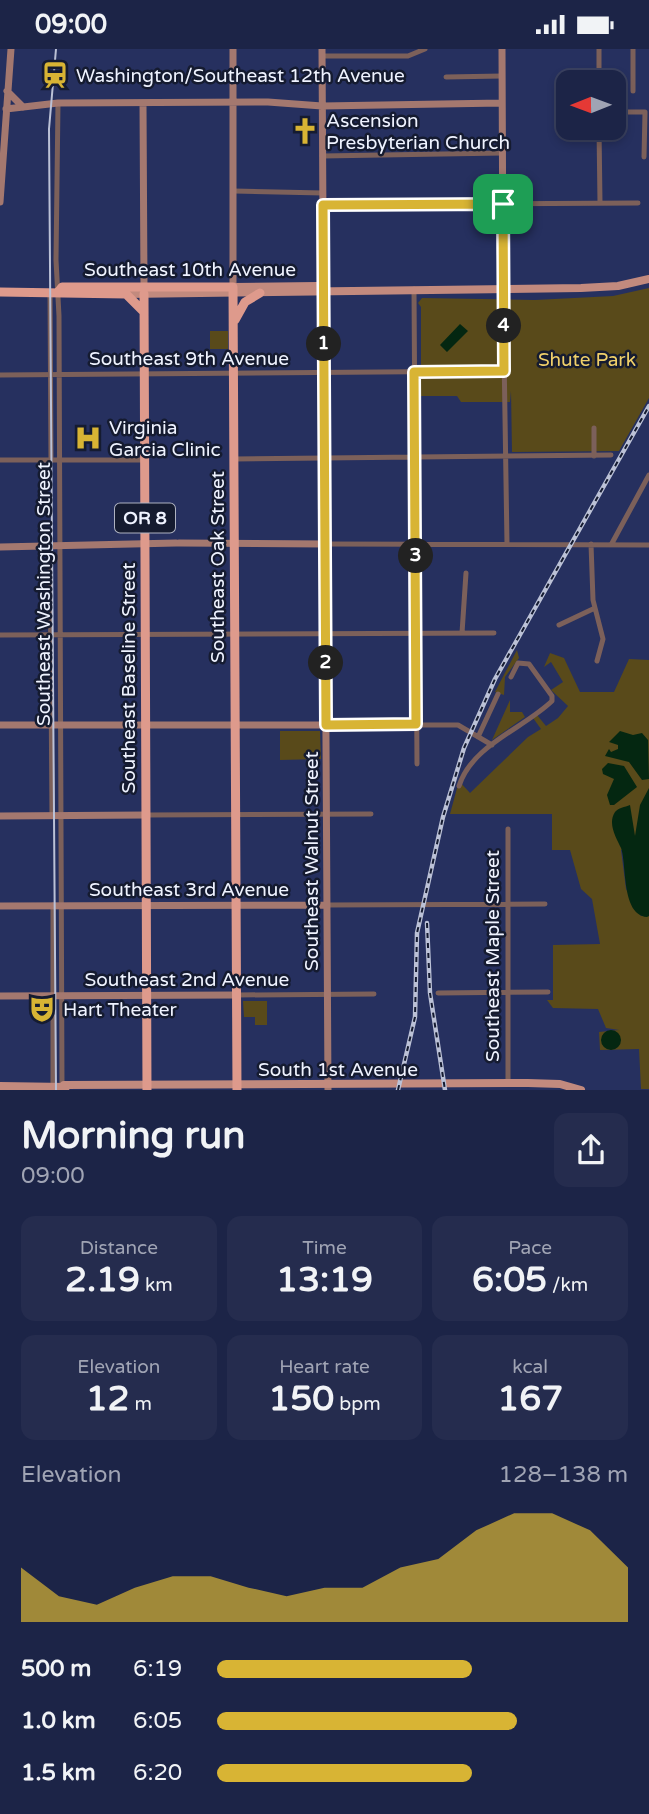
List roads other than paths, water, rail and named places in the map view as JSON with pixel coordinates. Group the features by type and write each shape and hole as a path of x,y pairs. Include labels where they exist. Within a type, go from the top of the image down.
{"highway":[{"name":"Southeast 10th Avenue","path":"54,292 62,287 233,290"},
{"name":"Southeast Baseline Street","path":"144,290 147,1087"},
{"name":"Southeast Oak Street","path":"233,290 237,1087"},
{"name":"Southeast 10th Avenue","path":"0,292 126,294"},
{"path":"234,322 242,306 260,293"},
{"path":"126,294 144,311"}],"main road":[{"name":"Southeast 10th Avenue","path":"233,290 317,293 323,290 601,288 649,279"},
{"name":"Southeast 10th Avenue","path":"233,290 318,286 323,290"},
{"name":"Southeast 10th Avenue","path":"126,294 144,290"},
{"name":"South 1st Avenue","path":"0,1086 328,1087 508,1083 581,1090"}],"street":[{"path":"0,202 3,109 11,49"},
{"name":"Southeast Oak Street","path":"233,49 233,290"},
{"path":"322,53 417,52 425,49"},
{"path":"502,49 507,544"},
{"path":"599,49 599,70"},
{"path":"633,49 633,91"},
{"name":"Southeast Walnut Street","path":"322,53 328,1087"},
{"path":"446,77 502,76"},
{"path":"7,91 23,107"},
{"path":"3,109 58,103 234,102 322,106 502,103"},
{"name":"Southeast Washington Street","path":"58,103 54,292 59,460 55,546 59,1087"},
{"name":"Southeast Baseline Street","path":"143,103 144,290"},
{"path":"626,112 645,112 644,157"},
{"path":"600,140 600,203"},
{"path":"322,156 503,153"},
{"path":"234,191 323,193"},
{"path":"323,205 638,203"},
{"path":"414,289 417,764"},
{"name":"Southeast 9th Avenue","path":"0,375 504,371"},
{"name":"Southeast Washington Street","path":"51,460 55,375"},
{"path":"594,428 594,456"},
{"path":"234,459 611,455"},
{"path":"0,460 145,460"},
{"path":"611,545 649,475"},
{"path":"0,547 177,543 649,545"},
{"path":"591,544 591,586 603,639 597,661"},
{"path":"462,633 459,598 466,573"},
{"path":"559,625 595,608"},
{"path":"0,635 494,633"},
{"path":"459,786 463,775 492,745 552,701 552,696 529,664 518,663 511,677"},
{"path":"478,737 498,694"},
{"path":"0,725 458,725 492,745"},
{"path":"0,815 371,814"},
{"name":"Southeast Maple Street","path":"508,829 508,1083"},
{"name":"Southeast 3rd Avenue","path":"0,905 545,904"},
{"path":"438,993 548,992"},
{"name":"Southeast 2nd Avenue","path":"0,996 374,994"}],"tram line":[{"path":"56,49 49,129 56,1090"}],"railway":[{"path":"398,1090 415,1017 417,933 443,817 464,748 495,679 649,406"},
{"path":"427,923 430,993 445,1090"}],"place":[{"name":"Washington/Southeast 12th Avenue","path":"55,75"},
{"name":"Ascension Presbyterian Church","path":"305,131"},
{"name":"Virginia Garcia Clinic","path":"88,438"},
{"name":"Hart Theater","path":"42,1009"}],"park label":[{"name":"Shute Park","path":"587,359"}]}
